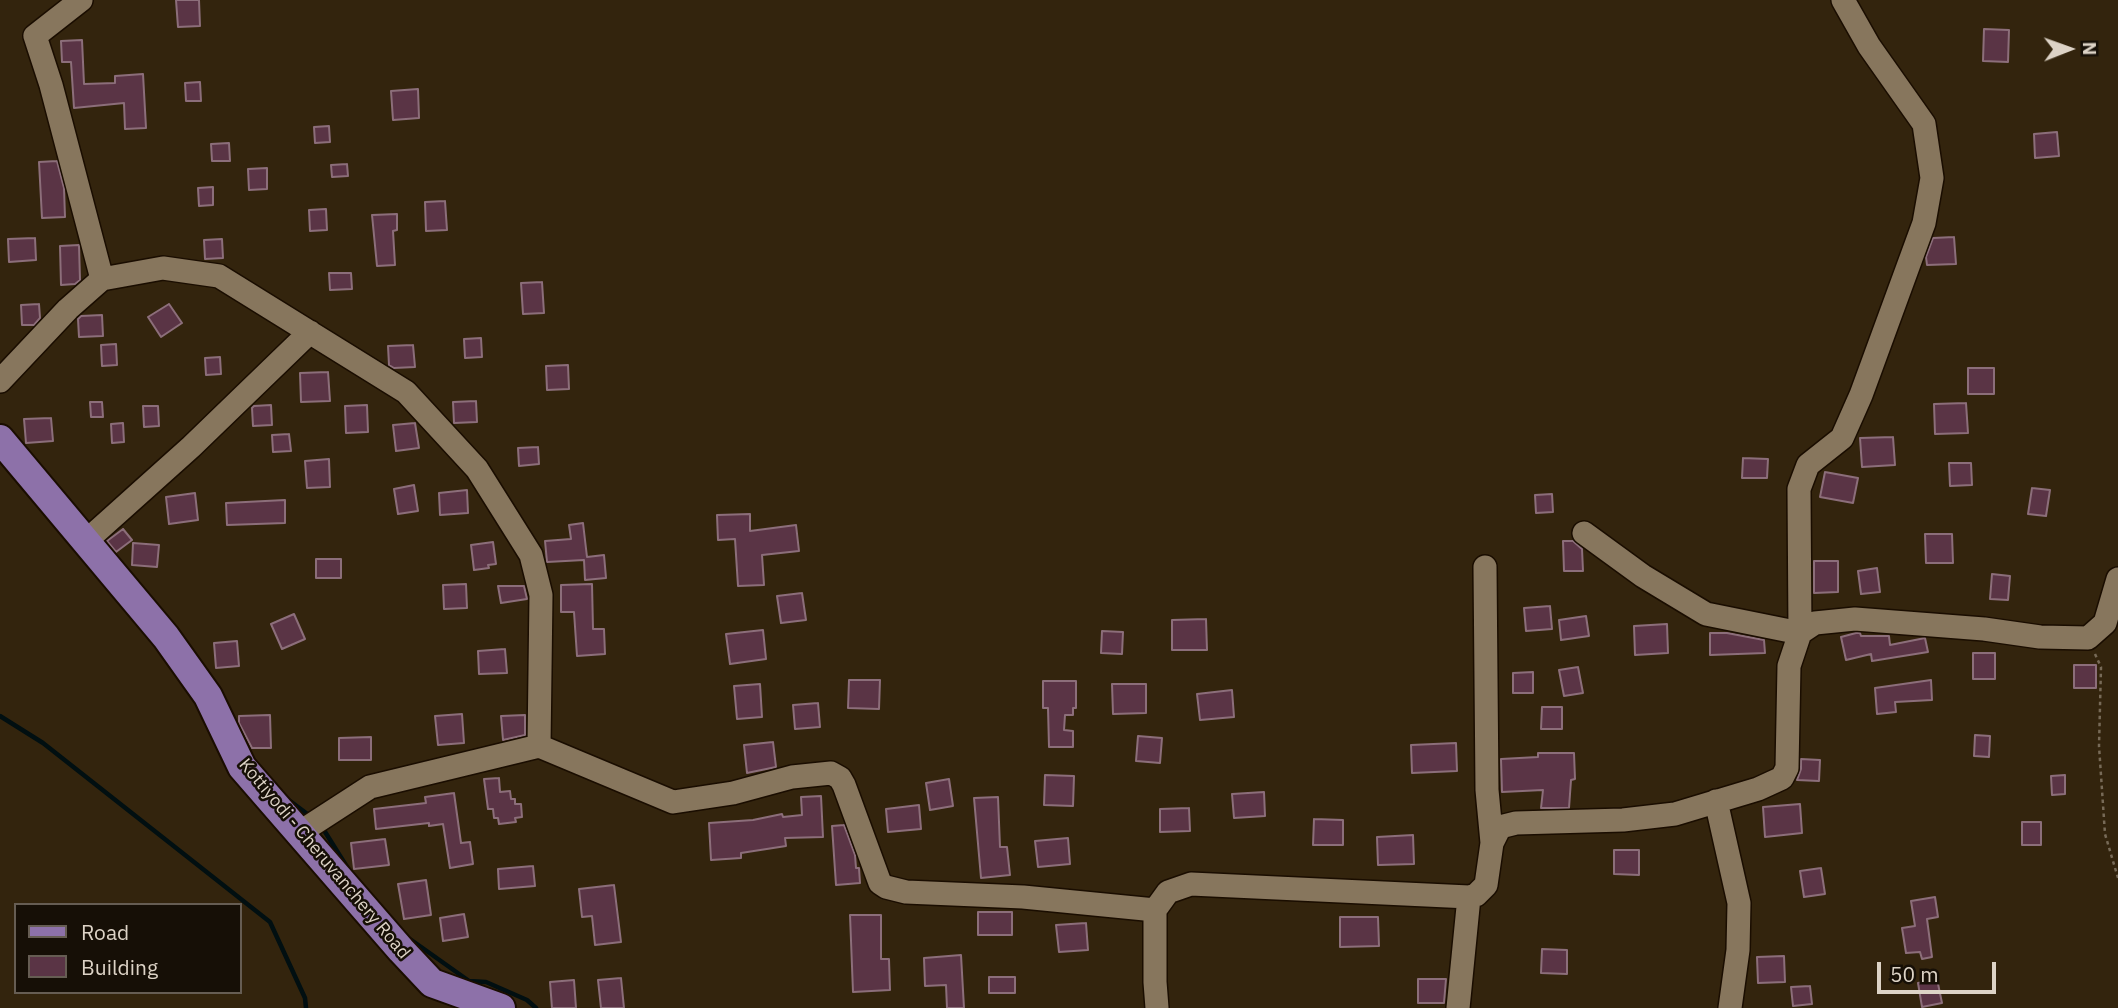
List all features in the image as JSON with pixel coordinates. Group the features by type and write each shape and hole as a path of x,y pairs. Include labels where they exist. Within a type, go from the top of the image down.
{"main road":[{"name":"Kottiyodi - Cheruvanchery Road","path":"0,439 166,637 208,696 242,767 401,950 432,982 501,1008"}],"street":[{"path":"81,0 35,36 51,85 102,279"},
{"path":"1492,844 1500,827 1516,823 1623,820 1675,814 1758,789 1782,778 1787,768 1789,666 1800,633 1799,489 1808,465 1842,438 1861,395 1924,223 1932,178 1924,124 1869,46 1843,0"},
{"path":"0,381 68,309 102,279 163,268 219,276 406,391 477,469 531,555 541,595 539,746"},
{"path":"85,542 191,447 310,332"},
{"path":"1584,533 1643,576 1706,614 1800,633 1815,623 1855,619 1984,629 2040,637 2088,638 2105,623 2118,579"},
{"path":"1157,1008 1156,910 1168,892 1191,884 1469,897 1476,895 1486,885 1492,844 1486,790 1485,567"},
{"path":"299,833 370,787 539,746 673,803 733,793 793,777 831,773 840,778 844,785 880,883 886,887 906,892 1023,897 1156,910"},
{"path":"1716,802 1739,903 1738,950 1730,1008"},
{"path":"1458,1008 1469,897"}],"path":[{"path":"2088,638 2101,667 2100,790 2105,834 2118,878"}],"building":[{"path":"176,0 199,0 200,26 178,27"},
{"path":"1984,29 2009,30 2008,62 1983,61"},
{"path":"82,40 84,84 115,83 115,76 143,74 146,128 125,129 124,103 74,108 71,62 62,62 61,41"},
{"path":"200,82 201,101 186,101 185,83"},
{"path":"418,89 419,118 393,120 391,91"},
{"path":"329,126 330,142 315,143 314,127"},
{"path":"2057,132 2059,156 2035,158 2034,134"},
{"path":"229,143 230,161 212,161 211,144"},
{"path":"57,161 64,188 65,217 42,218 39,162"},
{"path":"347,164 348,176 332,177 331,165"},
{"path":"267,168 267,189 249,190 248,169"},
{"path":"213,187 213,205 199,206 198,188"},
{"path":"445,201 447,230 426,231 425,202"},
{"path":"326,209 327,230 310,231 309,210"},
{"path":"397,214 397,230 393,231 395,265 377,266 372,215"},
{"path":"1954,237 1956,264 1927,265 1926,257 1933,238"},
{"path":"35,238 36,260 9,262 8,239"},
{"path":"222,239 223,258 205,259 204,240"},
{"path":"79,245 80,280 75,284 61,285 60,246"},
{"path":"329,273 351,273 352,289 330,290"},
{"path":"542,282 544,313 523,314 521,283"},
{"path":"39,304 40,318 34,325 22,325 21,305"},
{"path":"169,304 182,323 161,337 148,317"},
{"path":"102,315 103,336 79,337 78,319 81,316"},
{"path":"481,338 482,357 465,358 464,339"},
{"path":"116,344 117,365 102,366 101,345"},
{"path":"413,345 415,367 394,368 389,365 388,346"},
{"path":"220,357 221,374 206,375 205,358"},
{"path":"568,365 569,389 547,390 546,366"},
{"path":"1968,368 1994,368 1994,394 1968,394"},
{"path":"328,372 330,401 301,402 300,373"},
{"path":"476,401 477,422 454,423 453,402"},
{"path":"90,402 102,402 103,417 91,417"},
{"path":"1966,403 1968,433 1935,434 1934,404"},
{"path":"271,405 272,425 253,426 252,408"},
{"path":"367,405 368,432 346,433 345,406"},
{"path":"143,406 158,406 159,426 144,427"},
{"path":"51,418 53,441 26,443 24,419"},
{"path":"123,423 124,442 112,443 111,424"},
{"path":"415,423 419,448 396,451 393,425"},
{"path":"289,434 291,451 273,452 272,435"},
{"path":"1893,437 1895,465 1862,467 1860,438"},
{"path":"538,447 539,464 519,466 518,448"},
{"path":"1743,458 1768,459 1767,478 1742,478"},
{"path":"329,459 330,487 307,488 305,461"},
{"path":"1949,463 1971,463 1972,485 1950,486"},
{"path":"1825,472 1858,478 1853,503 1820,497"},
{"path":"414,485 418,511 398,514 394,489"},
{"path":"2032,488 2050,490 2046,516 2028,514"},
{"path":"467,490 468,513 440,515 439,493"},
{"path":"195,493 198,520 169,524 166,497"},
{"path":"1552,494 1553,512 1536,513 1535,495"},
{"path":"285,500 285,523 227,525 226,503"},
{"path":"750,514 750,531 796,525 799,551 762,555 764,585 738,586 735,539 718,540 717,515"},
{"path":"583,523 587,557 604,555 606,578 585,580 584,560 547,562 545,541 571,539 569,525"},
{"path":"123,529 132,540 116,552 107,541"},
{"path":"1925,534 1952,534 1953,563 1926,563"},
{"path":"1563,541 1573,541 1582,549 1583,571 1564,571"},
{"path":"493,542 496,564 474,570 471,545"},
{"path":"133,543 159,545 157,567 132,565"},
{"path":"316,559 341,559 341,578 316,578"},
{"path":"1814,561 1838,561 1838,592 1814,593"},
{"path":"1877,568 1880,592 1861,594 1858,571"},
{"path":"1992,574 2010,576 2008,600 1990,599"},
{"path":"466,584 467,608 444,609 443,585"},
{"path":"592,584 593,629 604,629 605,654 577,656 574,612 561,612 561,585"},
{"path":"498,586 524,586 527,599 501,603"},
{"path":"802,593 806,620 781,623 777,596"},
{"path":"1550,606 1552,629 1526,631 1524,608"},
{"path":"294,614 305,639 282,649 271,624"},
{"path":"1586,616 1589,636 1561,640 1559,620"},
{"path":"1206,619 1207,650 1172,650 1172,620"},
{"path":"1667,624 1668,653 1635,655 1634,626"},
{"path":"763,630 766,659 730,664 726,634"},
{"path":"1102,631 1123,632 1122,654 1101,653"},
{"path":"1710,633 1727,633 1764,640 1765,653 1710,655"},
{"path":"1856,633 1861,636 1889,636 1890,645 1925,638 1928,652 1872,661 1871,654 1846,660 1841,637"},
{"path":"237,641 239,666 216,668 214,643"},
{"path":"505,649 507,673 479,674 478,651"},
{"path":"1973,653 1995,653 1995,679 1973,679"},
{"path":"2074,665 2096,665 2096,688 2074,688"},
{"path":"1578,667 1583,693 1564,696 1559,670"},
{"path":"1533,672 1533,693 1513,693 1513,673"},
{"path":"849,680 880,680 879,709 848,708"},
{"path":"1931,680 1932,700 1895,702 1896,712 1877,714 1875,688"},
{"path":"1043,681 1076,681 1076,708 1073,708 1073,715 1065,715 1064,730 1073,731 1073,747 1049,747 1048,708 1043,708"},
{"path":"760,684 762,717 737,719 734,686"},
{"path":"1112,684 1146,684 1146,713 1113,714"},
{"path":"1232,690 1234,717 1200,720 1197,694"},
{"path":"818,703 820,727 795,729 793,705"},
{"path":"1542,707 1562,707 1562,729 1541,729"},
{"path":"462,714 464,743 438,745 435,716"},
{"path":"270,715 271,748 252,748 239,723 239,716"},
{"path":"525,715 525,735 503,740 501,716"},
{"path":"1975,735 1990,736 1989,757 1974,756"},
{"path":"1138,736 1162,738 1160,763 1136,761"},
{"path":"371,737 371,760 339,760 339,738"},
{"path":"773,742 776,767 747,773 744,745"},
{"path":"1456,743 1457,771 1412,773 1411,745"},
{"path":"1538,753 1574,753 1575,779 1571,780 1569,808 1541,808 1543,790 1502,792 1501,759 1538,757"},
{"path":"1801,759 1820,760 1819,781 1797,780"},
{"path":"1045,775 1074,776 1073,806 1044,805"},
{"path":"2065,775 2065,794 2052,795 2051,776"},
{"path":"499,778 500,792 510,791 515,804 521,804 522,817 515,818 516,822 499,824 498,818 494,818 493,809 488,809 484,779"},
{"path":"949,779 953,806 930,810 926,783"},
{"path":"1264,792 1265,816 1234,818 1232,794"},
{"path":"454,793 461,843 470,842 473,864 450,868 443,824 376,829 374,809 426,803 425,797"},
{"path":"821,796 823,837 785,838 786,846 741,853 741,858 711,860 709,823 753,820 782,814 783,817 802,815 801,797"},
{"path":"998,797 1000,847 1007,847 1010,875 981,878 974,798"},
{"path":"1800,804 1802,833 1765,837 1763,807"},
{"path":"919,805 921,829 888,832 886,809"},
{"path":"1189,808 1190,831 1160,832 1160,809"},
{"path":"1314,819 1343,820 1343,845 1313,845"},
{"path":"2022,822 2041,822 2041,845 2022,845"},
{"path":"844,825 855,855 856,868 859,868 860,883 836,885 832,826"},
{"path":"1413,835 1414,864 1378,865 1377,837"},
{"path":"1068,838 1070,864 1038,867 1035,841"},
{"path":"385,839 389,865 354,869 351,843"},
{"path":"1614,850 1639,850 1639,875 1614,874"},
{"path":"533,866 535,886 499,889 498,869"},
{"path":"1821,868 1825,894 1804,897 1800,871"},
{"path":"426,880 431,915 404,919 398,884"},
{"path":"614,885 621,942 595,945 592,916 582,917 579,889"},
{"path":"1935,897 1938,917 1927,919 1932,957 1922,959 1920,952 1906,953 1902,928 1915,926 1911,901"},
{"path":"978,912 1012,912 1012,935 978,935"},
{"path":"464,914 468,937 443,941 440,918"},
{"path":"850,915 881,915 881,959 889,959 890,990 853,992"},
{"path":"1340,917 1378,917 1379,946 1340,947"},
{"path":"1086,923 1088,950 1059,952 1056,925"},
{"path":"1542,949 1567,950 1567,974 1541,973"},
{"path":"961,955 964,1008 947,1008 946,985 925,986 924,958"},
{"path":"1784,956 1785,982 1758,983 1757,957"},
{"path":"989,977 1015,977 1015,993 989,993"},
{"path":"621,978 624,1008 601,1008 598,980"},
{"path":"1418,979 1446,979 1444,1003 1418,1003"},
{"path":"1937,979 1942,1003 1922,1007 1918,983"},
{"path":"574,980 576,1008 552,1008 550,982"},
{"path":"1810,986 1812,1004 1793,1006 1791,987"}],"waterway":[{"path":"0,716 43,743 270,922 305,998 306,1008"},
{"path":"286,798 310,816"},
{"path":"322,827 347,867"},
{"path":"407,937 469,981 486,982 527,1000 536,1008"}]}
